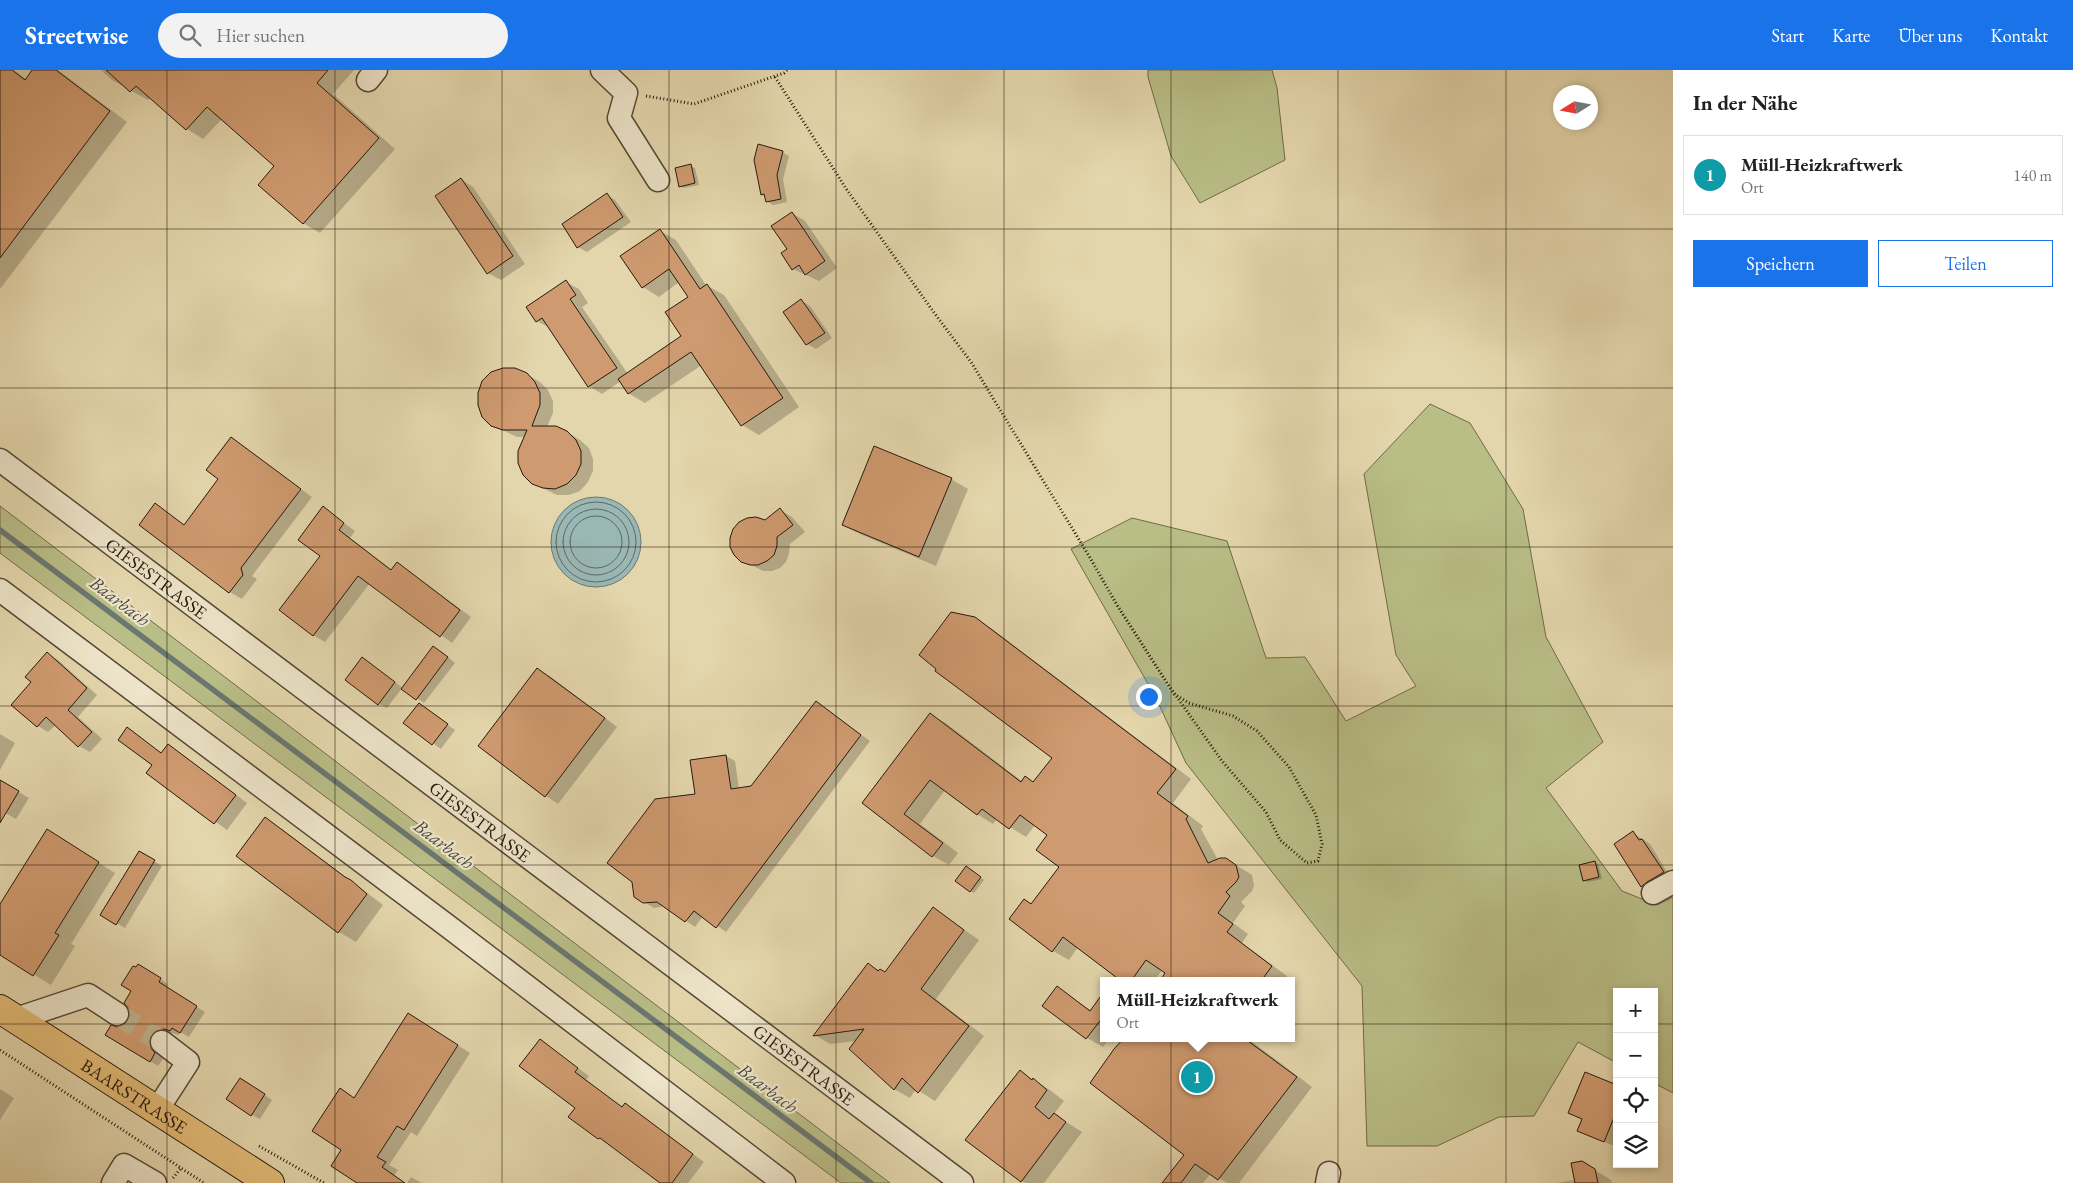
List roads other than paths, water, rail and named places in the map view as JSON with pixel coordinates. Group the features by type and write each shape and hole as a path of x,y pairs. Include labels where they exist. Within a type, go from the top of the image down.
{"main road":[{"name":"BAARSTRASSE","path":"8,1014 270,1183"}],"street":[{"path":"602,70 626,92 619,118 658,180"},
{"name":"GIESESTRASSE","path":"0,460 962,1183"},
{"path":"0,590 449,927 784,1183"},
{"path":"1653,893 1673,882"},
{"path":"8,1014 88,995 117,1014"},
{"path":"157,1110 188,1062 162,1042"},
{"path":"114,1183 124,1165 155,1183"}],"water":[{"path":"596,497 613,501 628,510 637,525 641,542 637,559 628,574 613,583 596,587 579,583 564,574 555,559 551,542 555,525 564,510 579,501"}],"waterway":[{"name":"Baarbach","path":"0,530 871,1183"}],"tunnel":[{"path":"117,1014 162,1042"}],"place":[{"name":"Müll-Heizkraftwerk","path":"1197,1077"}]}
